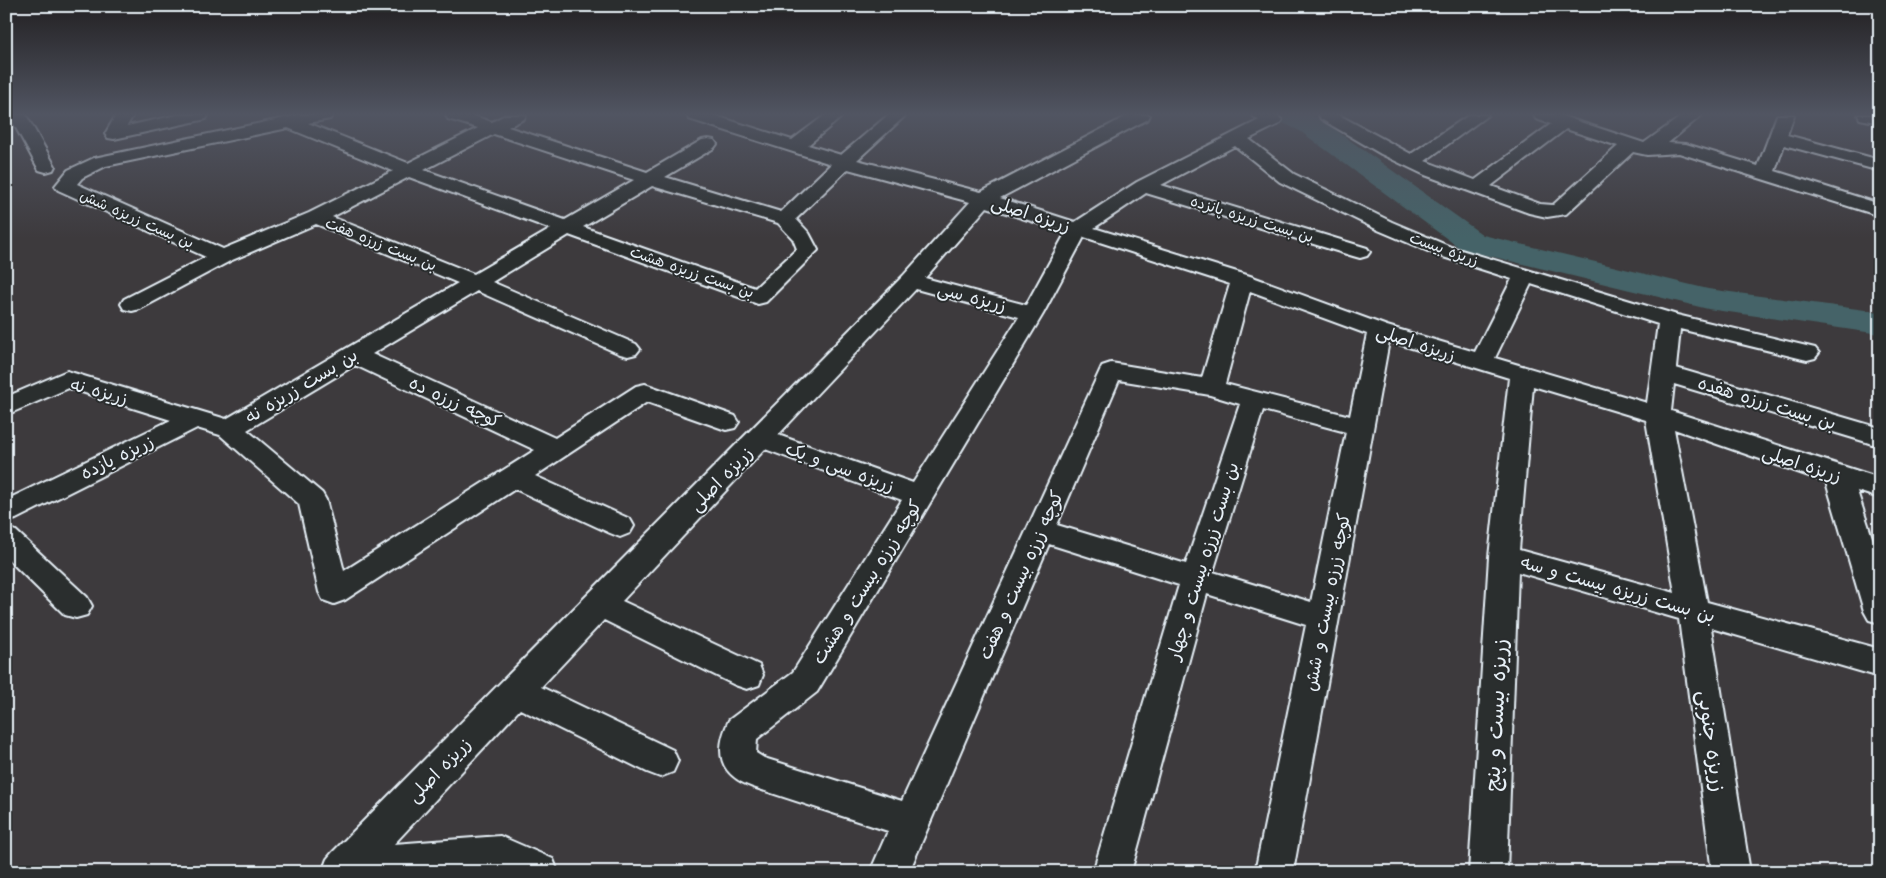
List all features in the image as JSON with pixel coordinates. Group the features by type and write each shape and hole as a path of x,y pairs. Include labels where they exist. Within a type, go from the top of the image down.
{"street":[{"path":"40,156 46,166"},
{"name":"بن بست زریزه شش","path":"129,156 100,162 75,174 65,186 223,257"},
{"name":"بن بست زریزه هشت","path":"373,156 758,297 808,250 802,237 785,219 581,156"},
{"name":"بن بست زرزه هفت","path":"316,217 439,156"},
{"name":"بن بست زریزه نه","path":"688,156 229,429 312,500 334,592 645,392 726,422"},
{"path":"826,156 983,199 1064,156"},
{"path":"785,219 851,156"},
{"path":"1078,229 1144,186 1203,156"},
{"name":"زریزه بیست","path":"1259,156 1287,178 1385,226 1444,251 1670,320 1807,353"},
{"path":"1399,156 1477,188 1536,209 1547,211 1559,210 1628,156"},
{"path":"1412,162 1421,156"},
{"path":"1477,188 1524,156"},
{"path":"1705,156 1764,175 1878,205"},
{"path":"1764,175 1770,156"},
{"path":"1843,156 1880,166"},
{"name":"بن بست زریزه پانزده","path":"1144,186 1360,252"},
{"name":"زریزه اصلی","path":"343,869 911,280 983,199 1242,281 1379,331 1481,364 1658,416 1838,476 1880,488"},
{"path":"223,257 316,217"},
{"name":"بن بست زرزه هفت","path":"316,217 475,282 628,349"},
{"name":"کوچه زرزه بیست و هشت","path":"911,822 753,771 740,761 738,747 741,731 804,682 1032,314 1078,229"},
{"name":"بن بست زریزه شش","path":"132,304 223,257"},
{"path":"1481,364 1524,276"},
{"name":"زریزه سی","path":"911,280 1032,314"},
{"path":"1242,281 1217,364 1212,388 1360,427"},
{"name":"زریزه جنوبی","path":"1670,320 1658,416 1693,610 1731,872"},
{"name":"کوچه زرزه بیست و شش","path":"1274,872 1379,331"},
{"name":"کوچه زرزه ده","path":"354,355 556,449"},
{"name":"کوچه زرزه بیست و هفت","path":"888,872 1111,371 1212,388"},
{"name":"بن بست زرزه هفده","path":"1662,372 1872,435"},
{"name":"بن بست زریزه بیست و سه","path":"1522,375 1504,557 1880,663"},
{"name":"زریزه نه","path":"6,407 67,379 195,419"},
{"name":"بن بست زرزه بیست و چهار","path":"1112,872 1196,579 1254,400"},
{"path":"195,419 229,429"},
{"name":"زریزه یازده","path":"6,512 195,419"},
{"name":"زریزه سی و یک","path":"760,438 920,496"},
{"path":"1838,476 1880,611"},
{"path":"513,477 620,526"},
{"path":"1040,531 1324,618"},
{"path":"6,539 76,606"},
{"name":"زریزه بیست و پنج","path":"1488,872 1504,557"},
{"path":"600,604 747,675"},
{"path":"516,690 660,762"},
{"path":"343,869 500,854 539,872"}],"waterway":[{"path":"1353,156 1472,242 1708,299 1880,323"}]}
